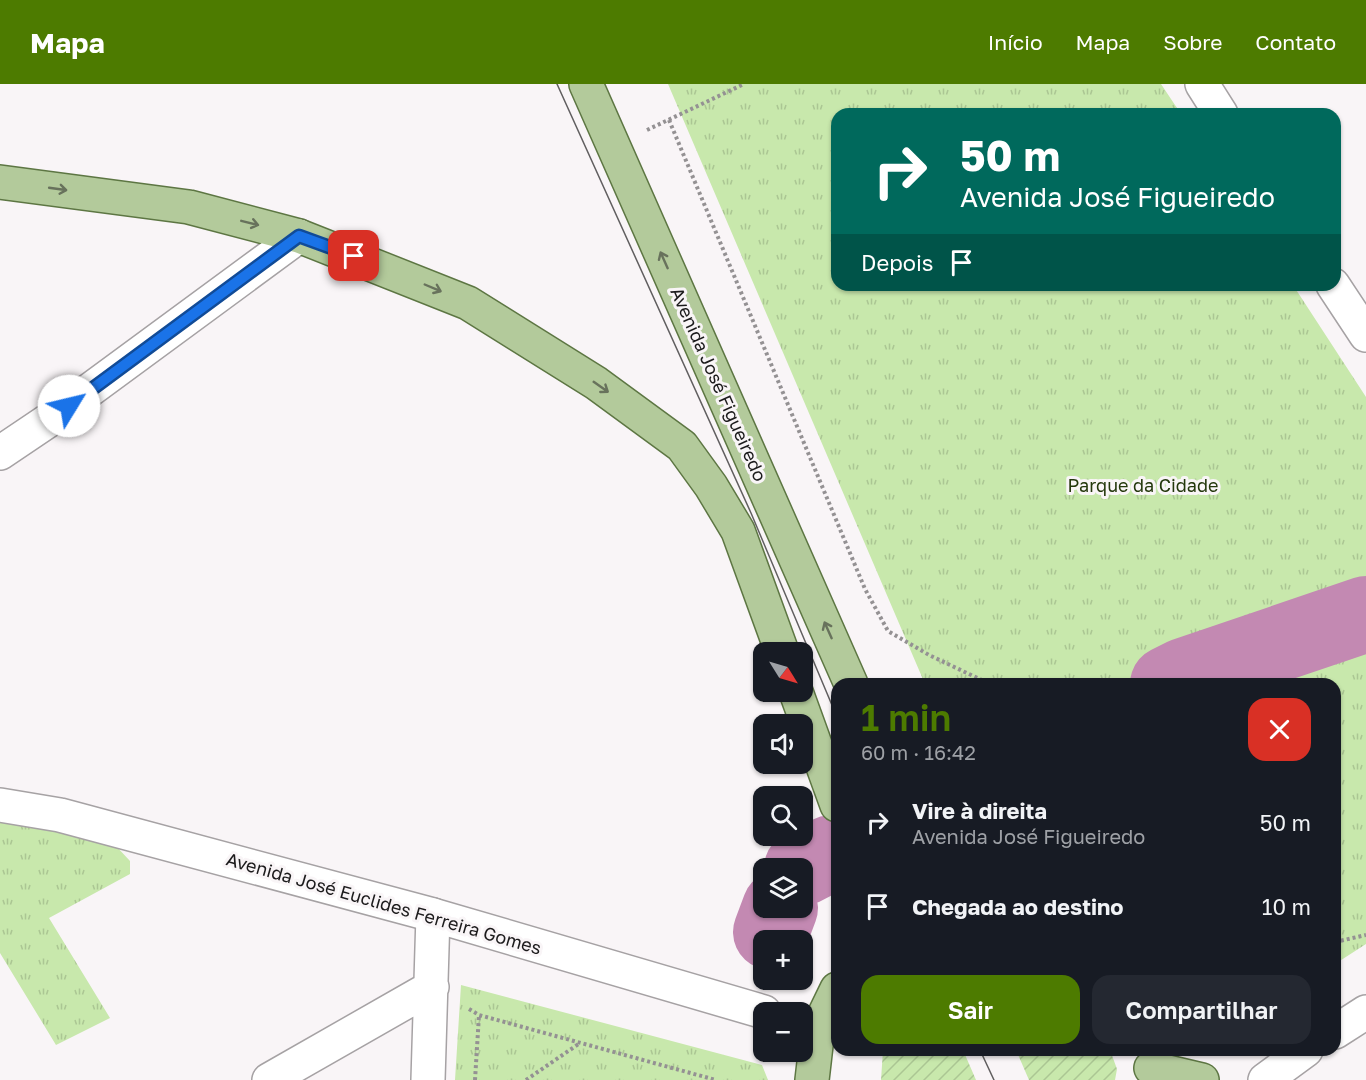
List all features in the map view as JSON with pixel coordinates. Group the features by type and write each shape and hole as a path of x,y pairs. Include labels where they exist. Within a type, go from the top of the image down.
{"main road":[{"name":"Avenida José Figueiredo","path":"586,84 848,678"},
{"path":"0,182 189,207 299,236 468,303 596,383 682,446 711,486 738,531 778,642"},
{"path":"800,702 831,789"},
{"path":"813,1022 831,997"},
{"path":"811,1062 812,1080"},
{"path":"1149,1066 1202,1080"}],"street":[{"path":"1202,84 1217,108"},
{"path":"0,453 50,420 299,236"},
{"path":"1337,291 1366,335"},
{"name":"Avenida José Euclides Ferreira Gomes","path":"0,805 60,815 433,915 753,1009"},
{"path":"428,1080 433,915"},
{"path":"269,1080 432,987"},
{"path":"1341,1028 1366,1012"},
{"path":"1265,1080 1298,1056"}],"path":[{"path":"614,146 744,84"},
{"path":"669,120 865,589 888,631 929,655 977,678"},
{"path":"1341,941 1366,935"},
{"path":"475,1080 478,1015 716,1080"},
{"path":"527,1080 580,1042"}],"green space":[{"name":"Parque da Cidade","path":"668,84 1161,84 1177,108 831,108 831,291 1297,291 1366,397 1366,944 1341,960 1341,678 922,678"},
{"path":"0,819 66,831 116,846 130,861 130,874 49,918 110,1018 56,1045 0,953"},
{"path":"461,985 762,1065 768,1080 455,1080"},
{"path":"883,1056 966,1056 976,1080 881,1080"},
{"path":"1019,1056 1112,1056 1117,1069 1115,1080 1029,1080"}],"waterway":[{"path":"1180,678 1366,614"},
{"path":"813,862 831,853"},
{"path":"772,930 776,918"}],"tram line":[{"path":"557,84 751,513 831,703"},
{"path":"983,1056 994,1080"}],"route":[{"path":"69,406 299,236 354,256"}]}
